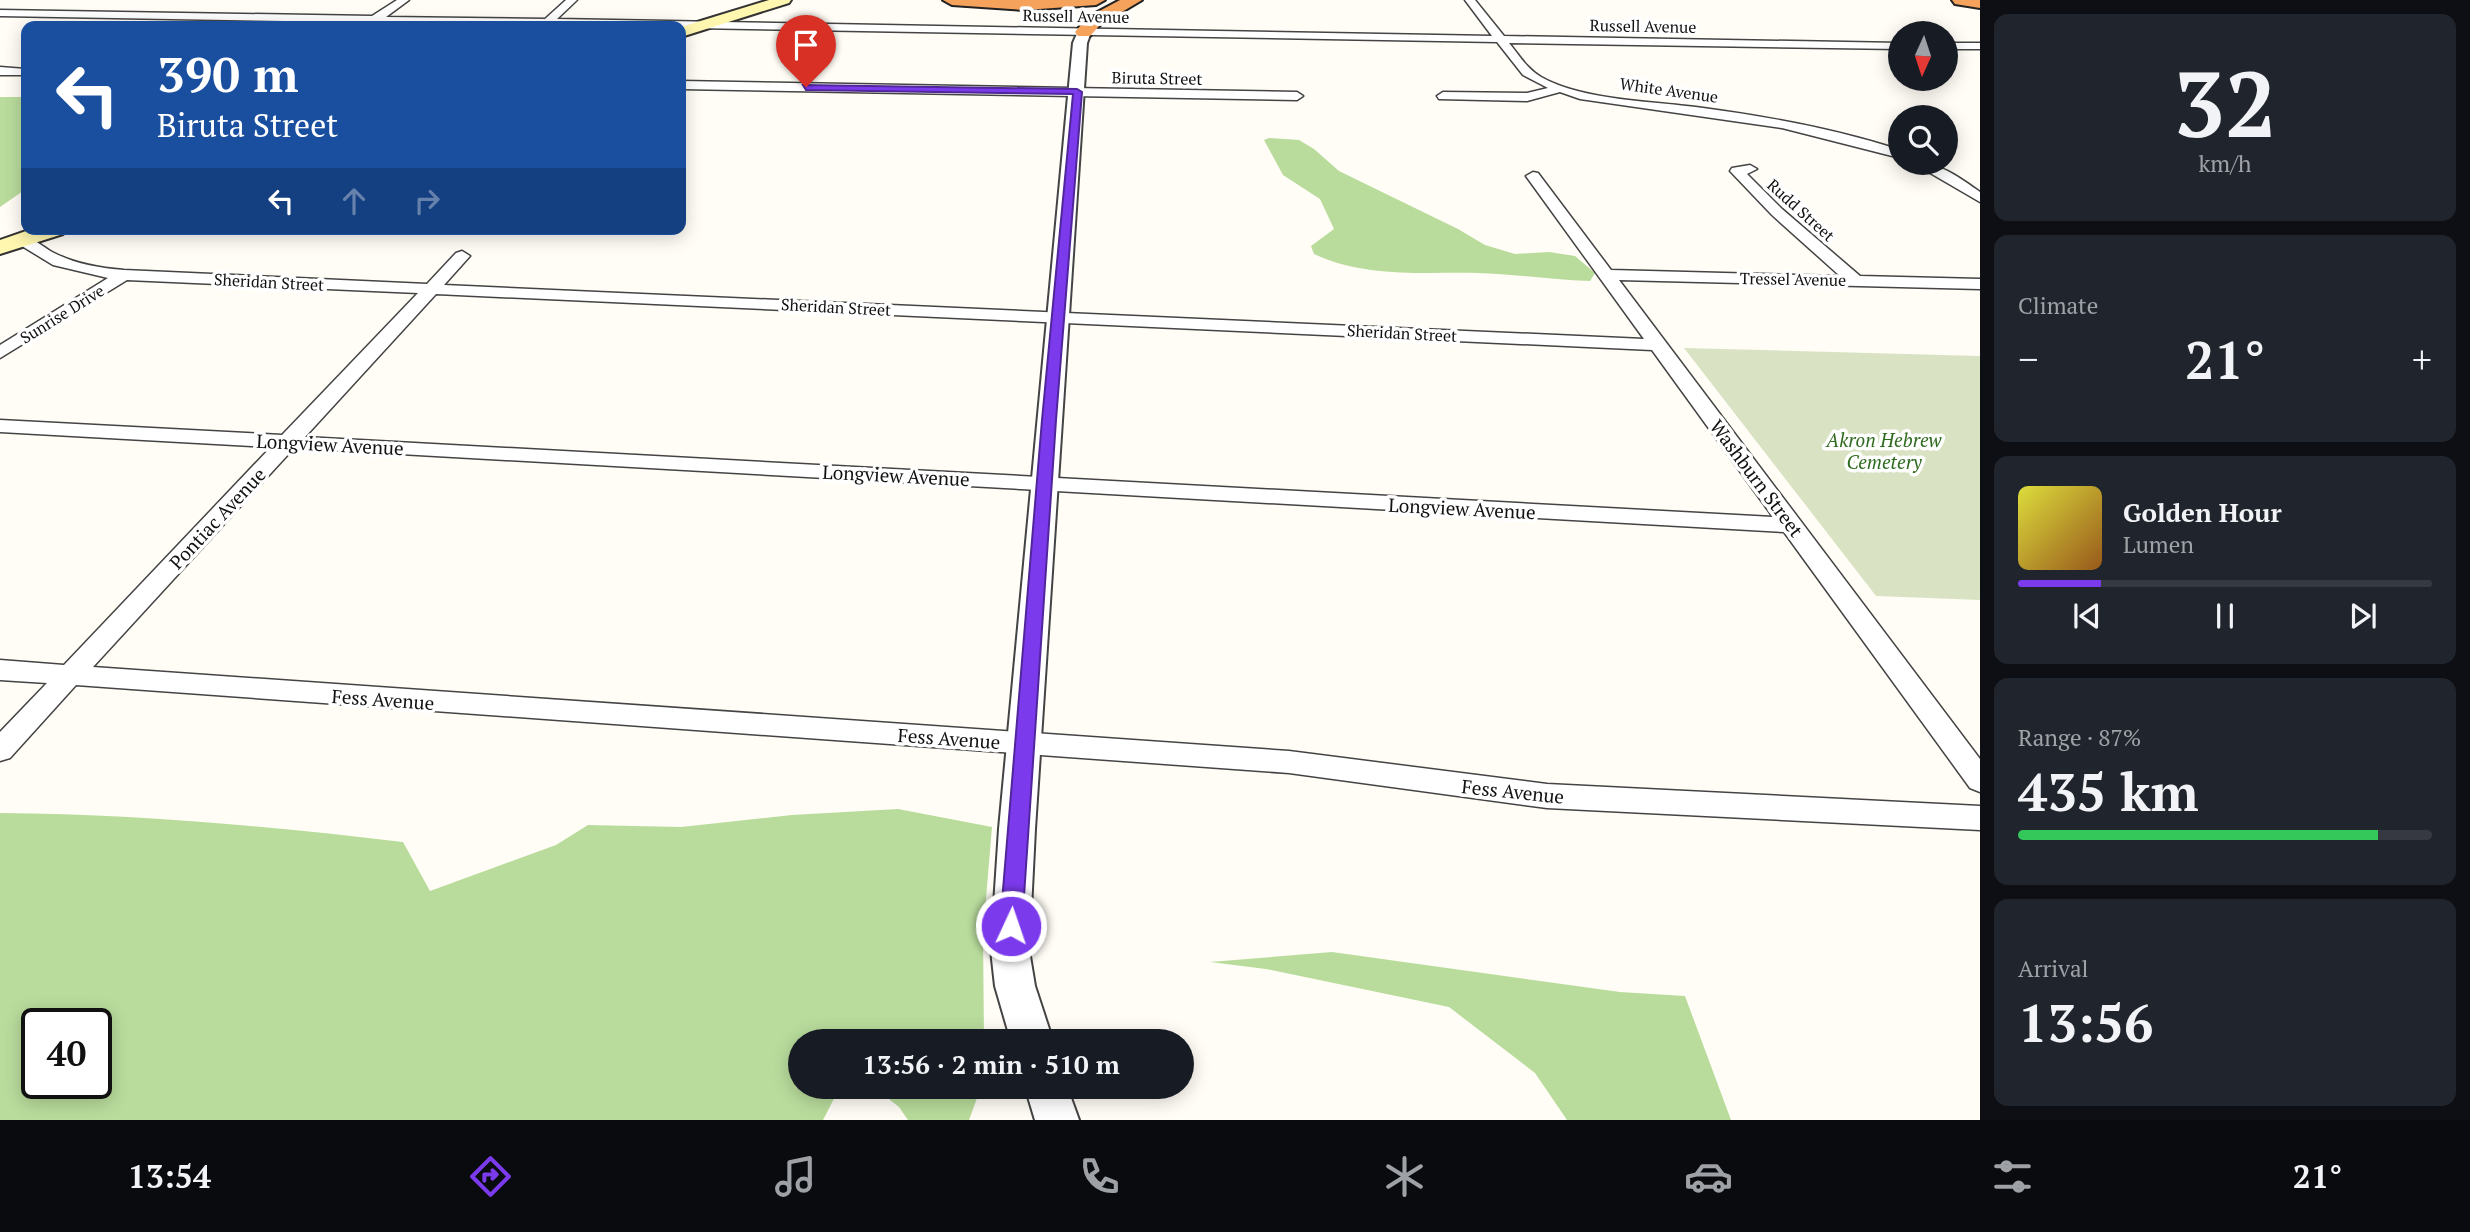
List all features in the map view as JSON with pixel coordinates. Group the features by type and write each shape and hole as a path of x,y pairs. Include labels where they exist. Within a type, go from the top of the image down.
{"highway":[{"path":"952,0 1025,5 1096,0"},
{"path":"1084,32 1094,21 1133,0"},
{"path":"1961,0 1980,3"}],"main road":[{"path":"686,30 784,0"},
{"path":"0,247 37,235"}],"street":[{"path":"372,21 404,0"},
{"path":"549,21 572,0"},
{"name":"White Avenue","path":"1470,0 1527,73 1558,89 1802,127 1888,150"},
{"path":"193,21 225,5"},
{"name":"Russell Avenue","path":"0,13 321,21"},
{"name":"Russell Avenue","path":"686,26 1888,46"},
{"path":"1028,1029 1015,986 1010,950 1080,43 1084,32"},
{"path":"1958,46 1980,46"},
{"path":"0,71 21,72"},
{"name":"Biruta Street","path":"686,85 1297,96"},
{"path":"1443,96 1527,97 1558,89"},
{"name":"Rudd Street","path":"1750,169 1737,171 1777,212 1856,281"},
{"path":"1945,175 1980,198"},
{"name":"Washburn Street","path":"1533,176 1980,780"},
{"name":"Sheridan Street","path":"22,240 62,265 90,272 124,275 1658,345"},
{"name":"Pontiac Avenue","path":"0,750 462,256"},
{"name":"Sunrise Drive","path":"0,353 124,275"},
{"name":"Tressel Avenue","path":"1606,275 1980,284"},
{"name":"Longview Avenue","path":"0,426 1792,525"},
{"name":"Fess Avenue","path":"0,670 1289,762 1547,796 1980,818"},
{"path":"1050,1099 1057,1120"}],"green space":[{"path":"0,97 21,97 21,192 0,207"},
{"path":"1264,140 1299,140 1339,171 1485,245 1515,254 1549,252 1575,256 1595,273 1590,281 1491,274 1394,272 1333,262 1314,254 1311,246 1334,229 1320,199 1283,175"},
{"name":"Akron Hebrew Cemetery","path":"1684,348 1980,356 1980,600 1876,596"},
{"path":"898,809 992,827 983,934 984,1029 788,1029 788,1099 834,1099 823,1120 0,1120 0,813 202,822 403,842 430,891 556,845 588,825 681,827 792,815"},
{"path":"1332,952 1620,992 1685,996 1731,1120 1567,1120 1535,1073 1449,1007 1266,969 1210,962"},
{"path":"889,1099 977,1099 969,1120 908,1120"}],"route":[{"path":"806,87 1077,92 1011,926"}]}
